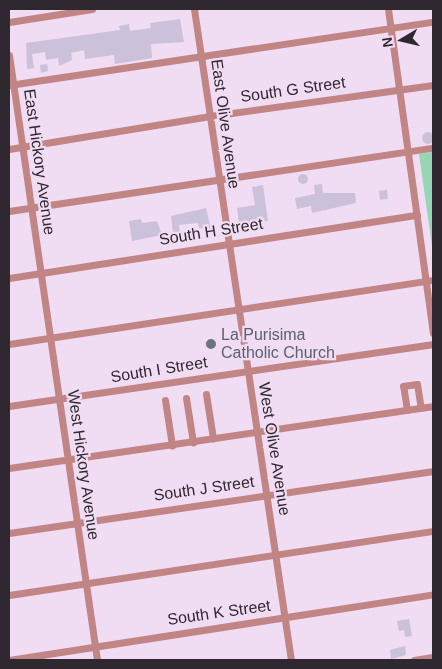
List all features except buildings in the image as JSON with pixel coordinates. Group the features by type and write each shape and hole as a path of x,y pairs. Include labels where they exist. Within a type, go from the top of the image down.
{"street":[{"path":"9,22 92,9"},
{"name":"East Olive Avenue","path":"194,9 229,243"},
{"path":"388,9 417,215 430,280 433,333"},
{"path":"11,85 433,22"},
{"name":"East Hickory Avenue","path":"9,55 11,85 41,274"},
{"name":"South G Street","path":"9,149 210,116 433,85"},
{"path":"9,212 433,148"},
{"name":"South H Street","path":"9,278 417,215"},
{"name":"West Olive Avenue","path":"229,243 291,660"},
{"name":"West Hickory Avenue","path":"41,274 97,660"},
{"path":"9,344 239,311 430,280"},
{"name":"South I Street","path":"9,406 433,344"},
{"path":"407,410 403,386 417,384 421,408"},
{"path":"206,394 213,438"},
{"path":"186,398 193,442"},
{"path":"166,400 172,445"},
{"path":"9,468 433,406"},
{"name":"South J Street","path":"9,533 433,471"},
{"path":"9,595 433,531"},
{"name":"South K Street","path":"9,660 95,645 433,594"},
{"path":"414,660 433,657"}],"green space":[{"path":"433,152 433,253 419,154"}],"place":[{"name":"La Purisima Catholic Church","path":"211,344"}]}
